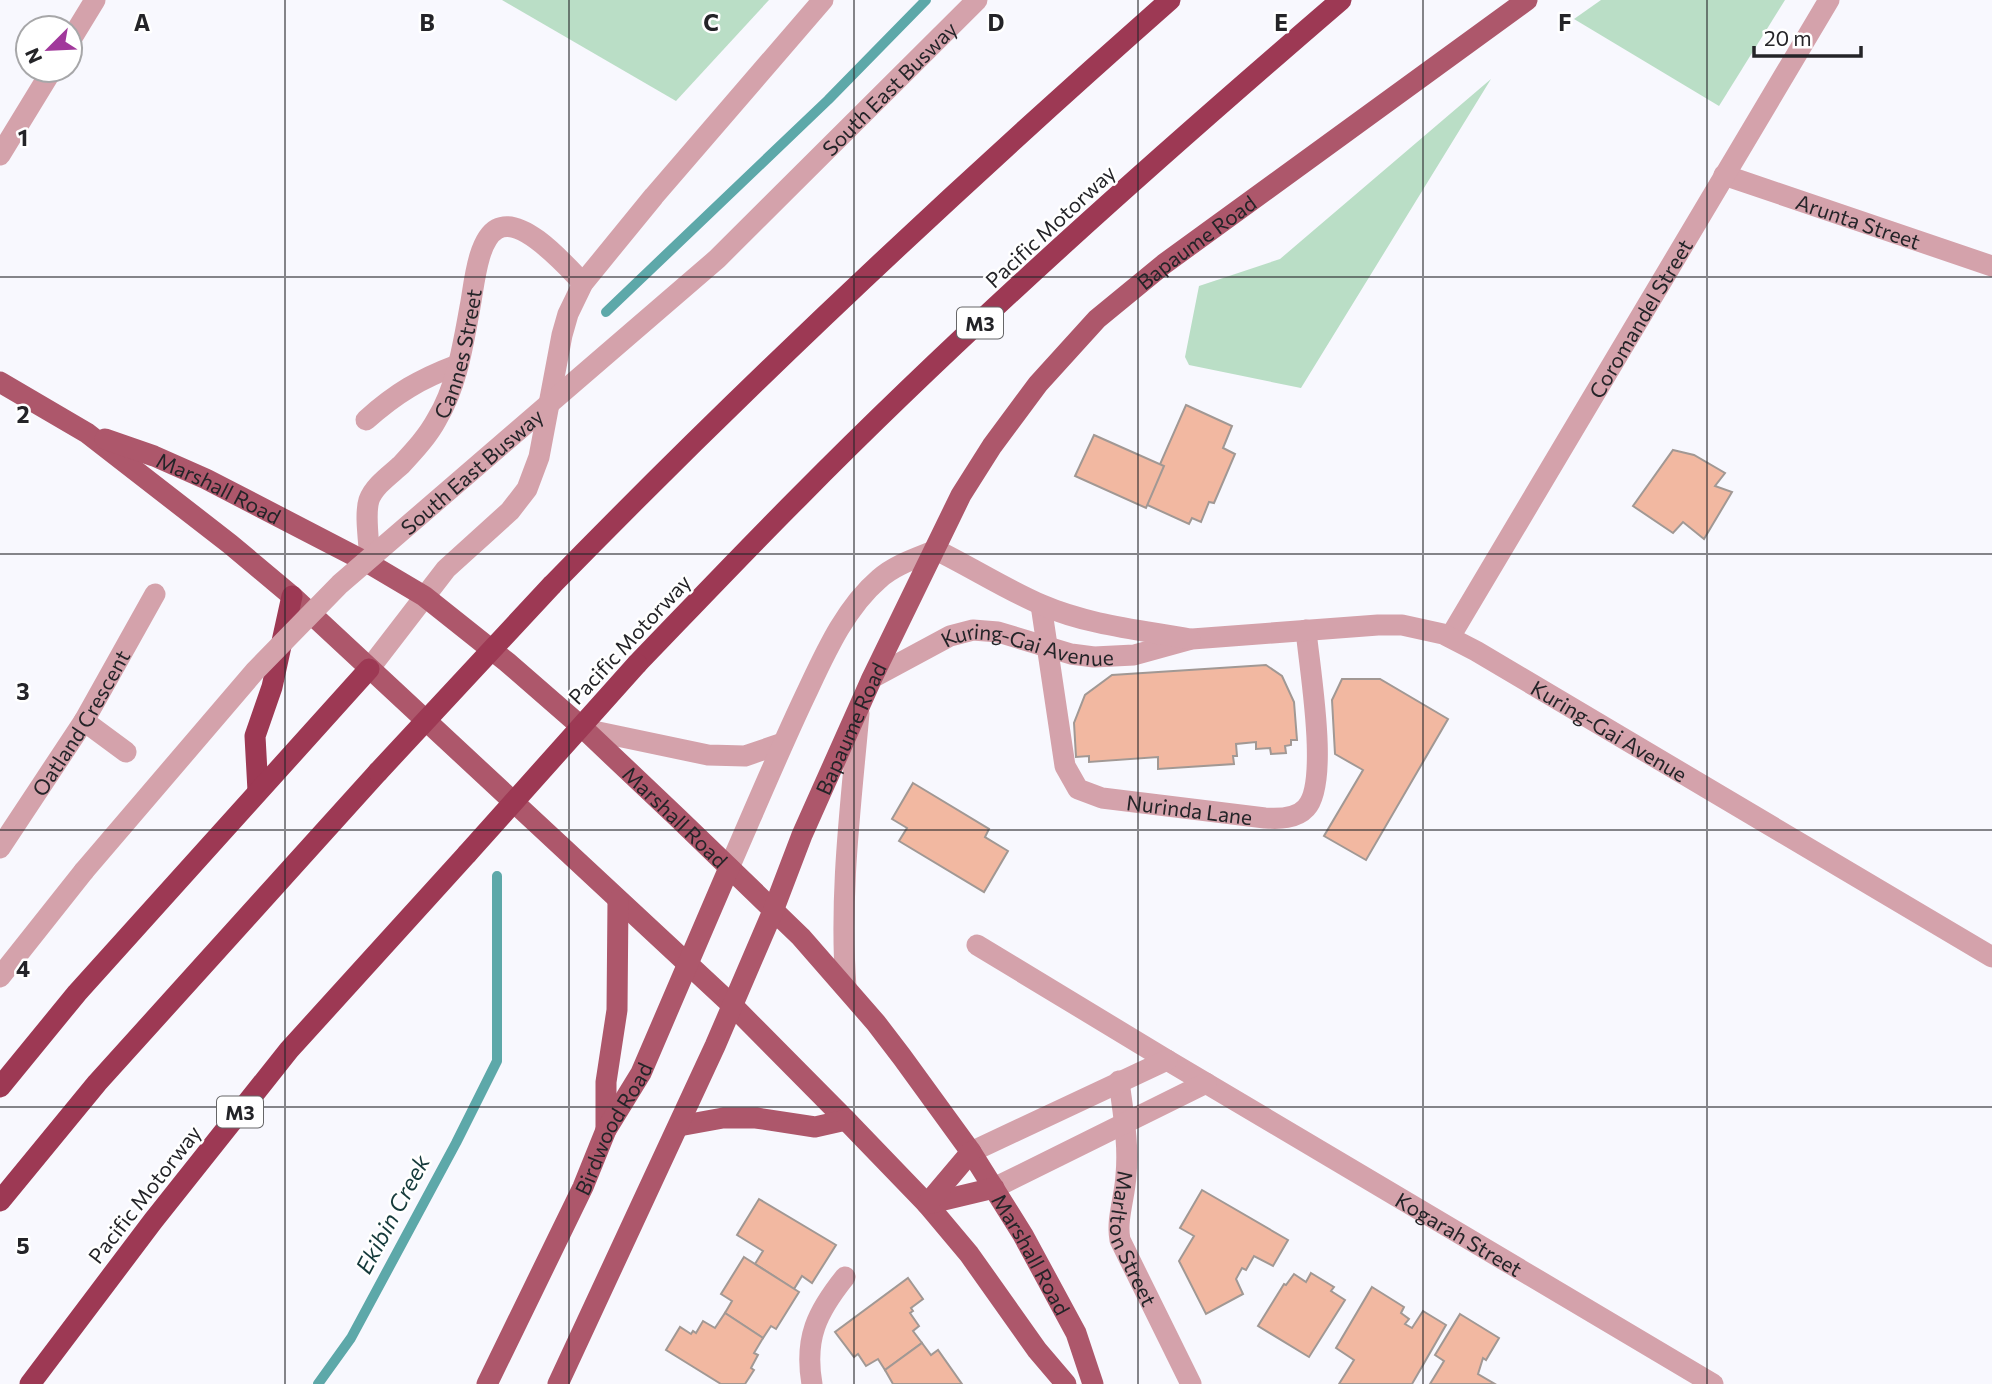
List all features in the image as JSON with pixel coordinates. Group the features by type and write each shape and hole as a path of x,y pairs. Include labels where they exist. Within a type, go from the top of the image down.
{"highway":[{"path":"0,1201 97,1083 378,772 655,479 910,235 1170,0"},
{"name":"Pacific Motorway","path":"30,1384 83,1311 289,1050 637,664 800,496 946,354 1206,116 1341,0"},
{"path":"258,791 255,736 272,687 292,596"},
{"path":"0,1087 77,993 369,669"}],"main road":[{"name":"Bapaume Road","path":"773,911 802,835 872,678 961,495 992,446 1038,384 1097,319 1164,264 1527,0"},
{"name":"Marshall Road","path":"0,382 87,433 230,544 292,596 732,1005 927,1204 969,1254 1037,1350 1066,1384"},
{"name":"Marshall Road","path":"87,433 154,456 206,479 370,564 424,596 507,662 584,729 773,911 846,987 889,1040 971,1152 1023,1235 1076,1333 1093,1384"},
{"name":"Birdwood Road","path":"487,1384 583,1187 606,1130 641,1073 729,868"},
{"path":"606,1130 606,1082 617,1010 618,900"},
{"path":"564,1380 773,911"},
{"path":"679,1126 723,1118 757,1118 815,1127 846,1120"},
{"path":"927,1204 971,1152"},
{"path":"927,1204 993,1188"}],"street":[{"path":"84,18 95,0"},
{"path":"369,669 456,558 510,512 527,489 539,457 562,335 568,314 583,283 654,196 823,0"},
{"name":"South East Busway","path":"0,976 84,872 255,671 340,584 717,259 977,0"},
{"name":"Coromandel Street","path":"1450,637 1829,0"},
{"path":"0,155 43,84"},
{"name":"Arunta Street","path":"1724,175 1992,266"},
{"name":"Cannes Street","path":"370,564 369,501 383,481 424,439 445,404 457,365 480,257 486,241 497,229 513,227 535,238 583,283"},
{"path":"366,420 420,379 457,365"},
{"path":"729,868 820,664 863,596 880,577 936,550"},
{"name":"Kuring-Gai Avenue","path":"936,550 1041,605 1084,619 1192,639"},
{"name":"Oatland Crescent","path":"0,848 84,721 155,594"},
{"name":"Nurinda Lane","path":"1041,605 1065,766 1078,789 1102,798 1281,819 1305,809 1317,784 1317,742 1306,630"},
{"name":"Kuring-Gai Avenue","path":"872,678 930,646 965,631 989,631 1084,656 1108,657 1145,653 1192,639 1396,625 1426,629 1450,637 1992,957"},
{"path":"846,987 844,879 859,707"},
{"path":"84,721 126,752"},
{"path":"584,729 708,755 745,756 783,743"},
{"name":"Kogarah Street","path":"977,945 1713,1384"},
{"path":"971,1152 1167,1060"},
{"name":"Marlton Street","path":"1119,1081 1127,1164 1119,1223 1120,1240 1191,1384"},
{"path":"993,1188 1206,1083"},
{"path":"812,1384 810,1344 815,1323 826,1300 845,1277"}],"green space":[{"path":"502,0 769,0 676,101"},
{"path":"1601,0 1785,0 1719,106 1574,19"},
{"path":"1491,79 1301,388 1189,365 1185,357 1199,286 1280,259"}],"building":[{"path":"1186,405 1232,426 1223,448 1235,454 1214,503 1209,502 1201,522 1192,518 1189,524 1143,503"},
{"path":"1094,435 1164,466 1146,508 1075,476"},
{"path":"1673,450 1694,455 1725,473 1715,486 1732,492 1704,539 1683,522 1673,533 1633,506"},
{"path":"1266,665 1282,676 1294,702 1297,740 1291,740 1291,745 1285,746 1286,753 1271,754 1270,748 1256,749 1256,742 1236,744 1237,756 1233,756 1234,764 1158,769 1158,757 1089,762 1089,756 1076,757 1074,723 1085,695 1112,675"},
{"path":"1342,679 1380,679 1448,719 1366,860 1324,836 1363,770 1335,754 1332,700"},
{"path":"913,783 989,829 985,837 1008,851 984,892 899,841 907,828 892,819"},
{"path":"1202,1190 1288,1240 1273,1266 1254,1256 1246,1270 1242,1268 1236,1279 1243,1294 1206,1314 1179,1261 1194,1236 1180,1228"},
{"path":"759,1199 836,1245 812,1283 802,1276 794,1289 755,1264 763,1251 737,1235"},
{"path":"744,1257 799,1292 776,1329 771,1326 763,1338 725,1313 732,1301 721,1294"},
{"path":"1311,1273 1334,1287 1331,1291 1345,1300 1309,1357 1258,1326 1284,1284 1286,1285 1294,1274 1306,1282"},
{"path":"908,1278 923,1299 911,1308 913,1311 910,1313 919,1326 913,1331 922,1343 885,1370 878,1359 866,1366 858,1354 854,1357 835,1332"},
{"path":"1372,1287 1404,1307 1401,1313 1409,1319 1405,1324 1412,1328 1423,1311 1446,1325 1412,1384 1339,1384 1354,1360 1336,1348"},
{"path":"725,1313 763,1338 754,1353 758,1355 751,1368 754,1370 745,1384 721,1384 666,1350 680,1327 691,1334 693,1331 696,1333 703,1321 715,1328"},
{"path":"1460,1314 1499,1338 1486,1360 1483,1358 1478,1374 1495,1384 1430,1384 1444,1361 1435,1355"},
{"path":"922,1343 931,1355 938,1350 962,1384 893,1384 885,1370"}],"waterway":[{"path":"606,312 828,100 926,0"},
{"name":"Ekibin Creek","path":"318,1384 351,1338 497,1061 497,876"}]}
